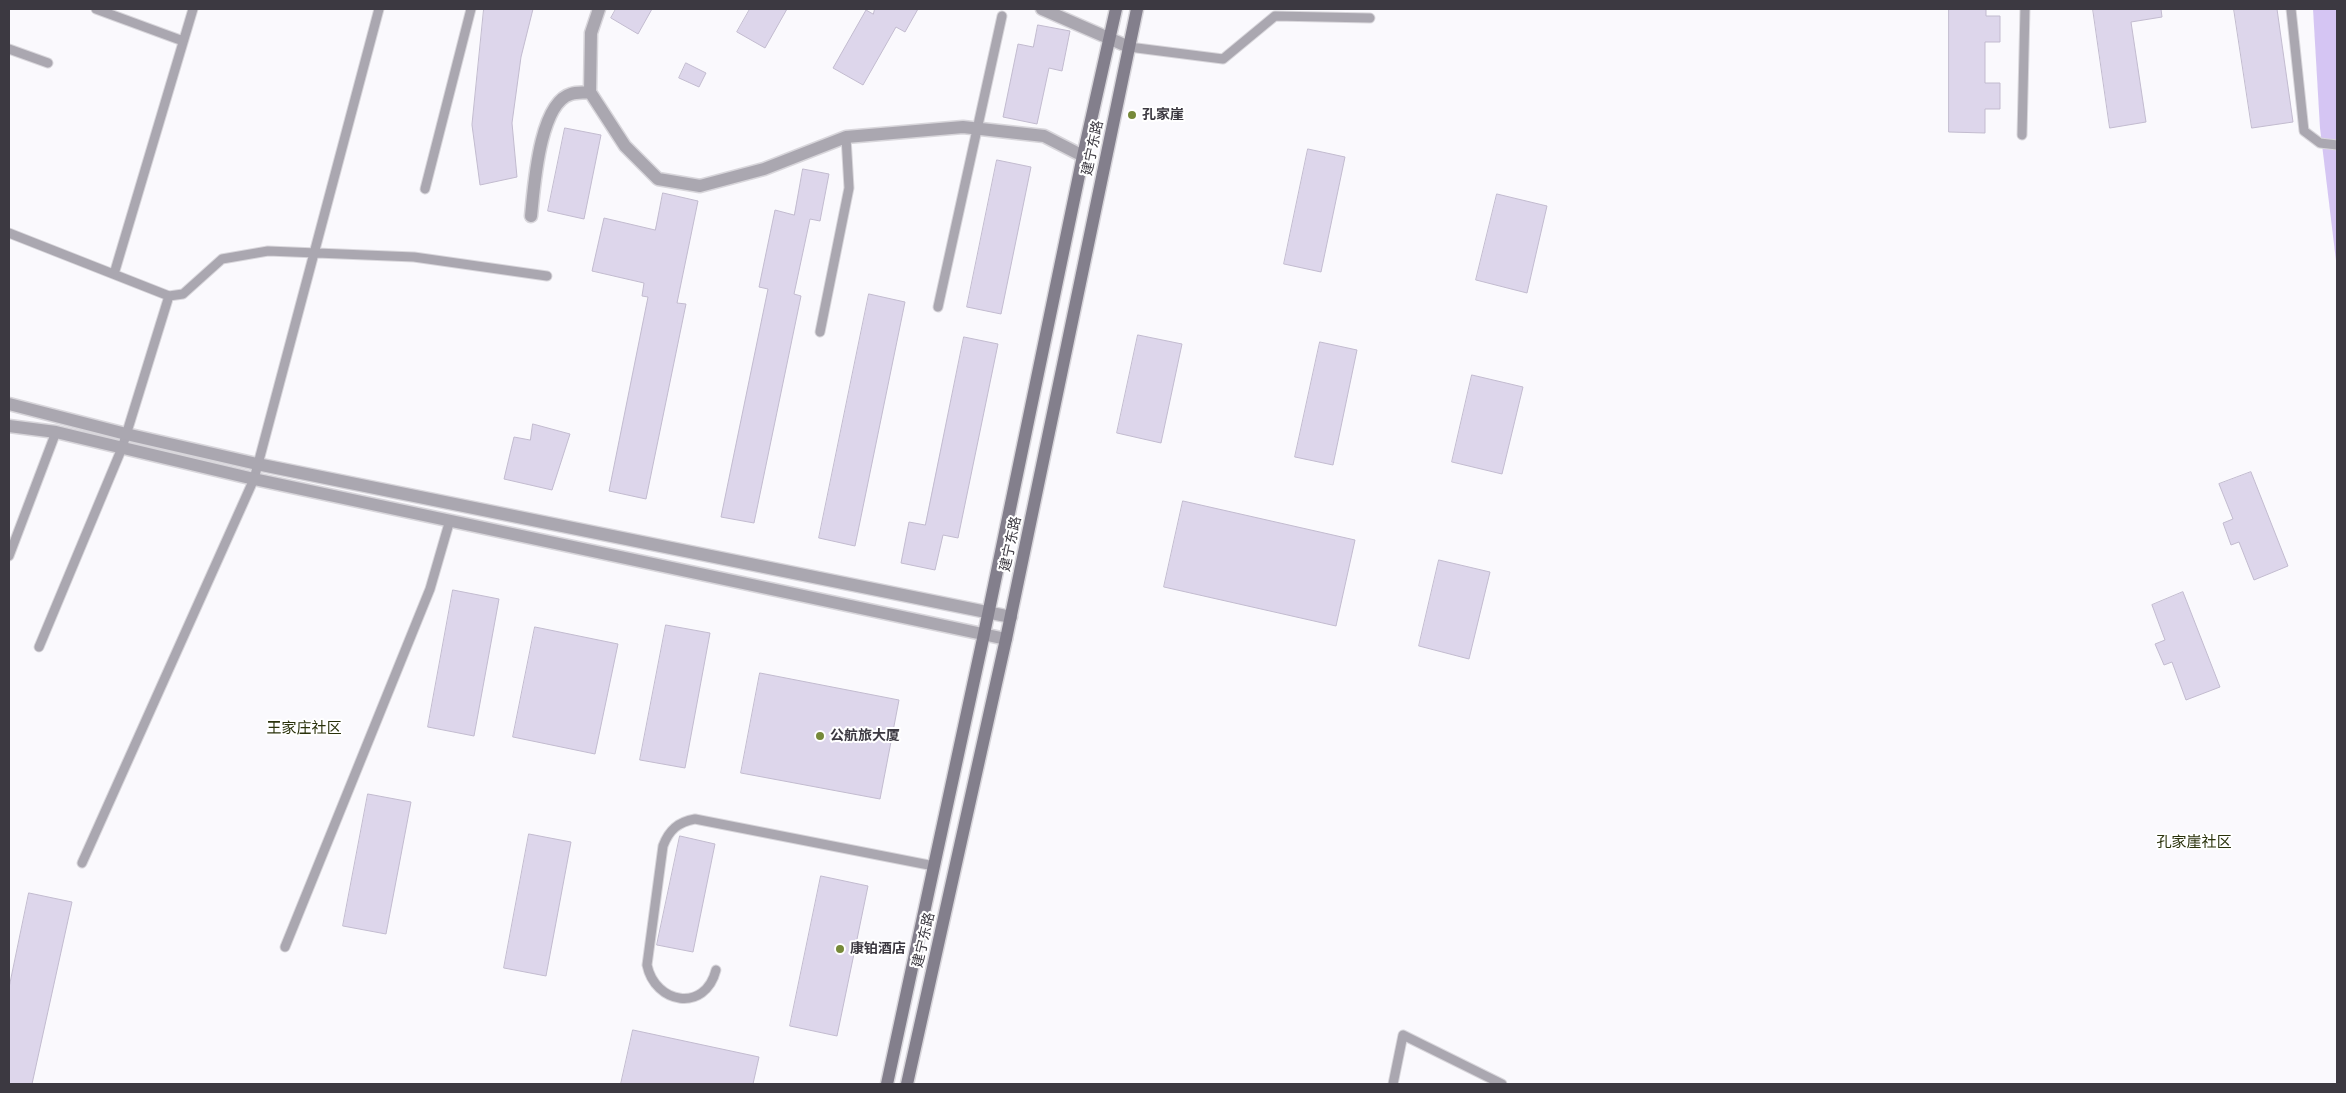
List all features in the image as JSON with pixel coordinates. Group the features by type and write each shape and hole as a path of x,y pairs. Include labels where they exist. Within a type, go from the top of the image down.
{"main road":[{"name":"建宁东路","path":"887,1084 989,613 1083,156 1116,9"},
{"name":"建宁东路","path":"907,1084 1011,617 1137,9"}],"street":[{"path":"599,9 591,33 590,92 625,146 658,179 700,186 764,169 846,136 963,126 1044,136 1083,156"},
{"path":"1042,9 1129,47"},
{"path":"531,216 536,162 551,111 569,94 590,92"},
{"path":"9,404 126,434 257,464 1011,617"},
{"path":"9,426 56,432 254,478 1006,639"}],"lane":[{"path":"96,9 183,41"},
{"path":"114,274 192,9"},
{"path":"82,863 254,478 379,9"},
{"path":"425,189 470,9"},
{"path":"2022,135 2026,9"},
{"path":"2291,9 2304,131 2320,143 2337,145"},
{"path":"938,307 1002,16"},
{"path":"1129,47 1223,59 1274,16 1370,18"},
{"path":"9,49 48,63"},
{"path":"820,332 849,188 846,136"},
{"path":"9,233 169,296 183,294 222,259 268,251 414,257 547,276"},
{"path":"39,647 122,448 169,296"},
{"path":"9,556 56,432"},
{"path":"285,947 430,589 450,520"},
{"path":"716,970 711,983 701,994 695,998 679,997 672,996 659,989 653,982 647,965 663,846 671,830 686,820 695,819 934,866"},
{"path":"1393,1084 1403,1036 1502,1084"}],"shaded area":[{"path":"2313,9 2337,9 2337,269 2320,128"}],"building":[{"path":"484,9 533,9 521,57 512,123 517,177 480,185 472,125"},
{"path":"616,9 652,9 638,34 611,18"},
{"path":"750,9 787,9 765,48 737,32"},
{"path":"875,9 918,9 905,32 896,27 863,85 833,68 866,10 873,14"},
{"path":"1949,9 1986,9 1986,16 2000,16 2000,42 1985,42 1985,83 2000,83 2000,109 1985,109 1985,133 1949,132"},
{"path":"2093,9 2161,9 2162,17 2131,22 2146,122 2110,128"},
{"path":"2234,9 2277,9 2293,122 2252,128"},
{"path":"1038,25 1070,31 1062,71 1049,68 1037,124 1003,117 1018,44 1033,47"},
{"path":"686,63 706,73 699,87 679,78"},
{"path":"565,128 601,135 584,219 548,211"},
{"path":"1308,149 1345,157 1321,272 1284,264"},
{"path":"997,160 1031,167 1001,314 967,307"},
{"path":"803,169 829,174 820,221 810,219 794,294 801,296 754,523 721,517 768,289 759,287 775,210 794,215"},
{"path":"663,193 698,201 677,303 686,304 646,499 609,491 648,297 642,296 644,283 592,271 604,218 655,230"},
{"path":"1497,194 1547,206 1527,293 1476,280"},
{"path":"869,294 905,302 855,546 819,538"},
{"path":"1138,335 1182,344 1161,443 1117,433"},
{"path":"964,337 998,344 958,538 943,535 935,570 901,563 909,522 925,525"},
{"path":"1320,342 1357,350 1333,465 1295,457"},
{"path":"1472,375 1523,387 1502,474 1452,462"},
{"path":"533,424 570,434 552,490 504,479 514,437 530,440"},
{"path":"2251,472 2288,566 2254,580 2239,542 2231,545 2223,523 2233,519 2219,484"},
{"path":"1183,501 1355,540 1336,626 1164,587"},
{"path":"1439,560 1490,572 1469,659 1419,646"},
{"path":"453,590 499,599 474,736 428,727"},
{"path":"2183,592 2220,687 2186,700 2172,662 2164,665 2155,644 2165,640 2152,605"},
{"path":"666,625 710,633 685,768 640,760"},
{"path":"535,627 618,644 595,754 513,737"},
{"name":"公航旅大厦","path":"760,673 899,700 880,799 741,773"},
{"path":"368,794 411,802 386,934 343,926"},
{"path":"529,834 571,842 546,976 504,968"},
{"path":"680,836 715,844 693,952 657,945"},
{"path":"821,876 868,886 837,1036 790,1026"},
{"path":"29,893 72,902 32,1084 9,1084 9,988"},
{"path":"633,1030 759,1057 753,1084 621,1084"}],"place":[{"name":"孔家崖","path":"1132,115"},
{"name":"公航旅大厦","path":"820,736"},
{"name":"康铂酒店","path":"840,949"}],"district":[{"name":"王家庄社区","path":"304,729"},
{"name":"孔家崖社区","path":"2194,843"}]}
